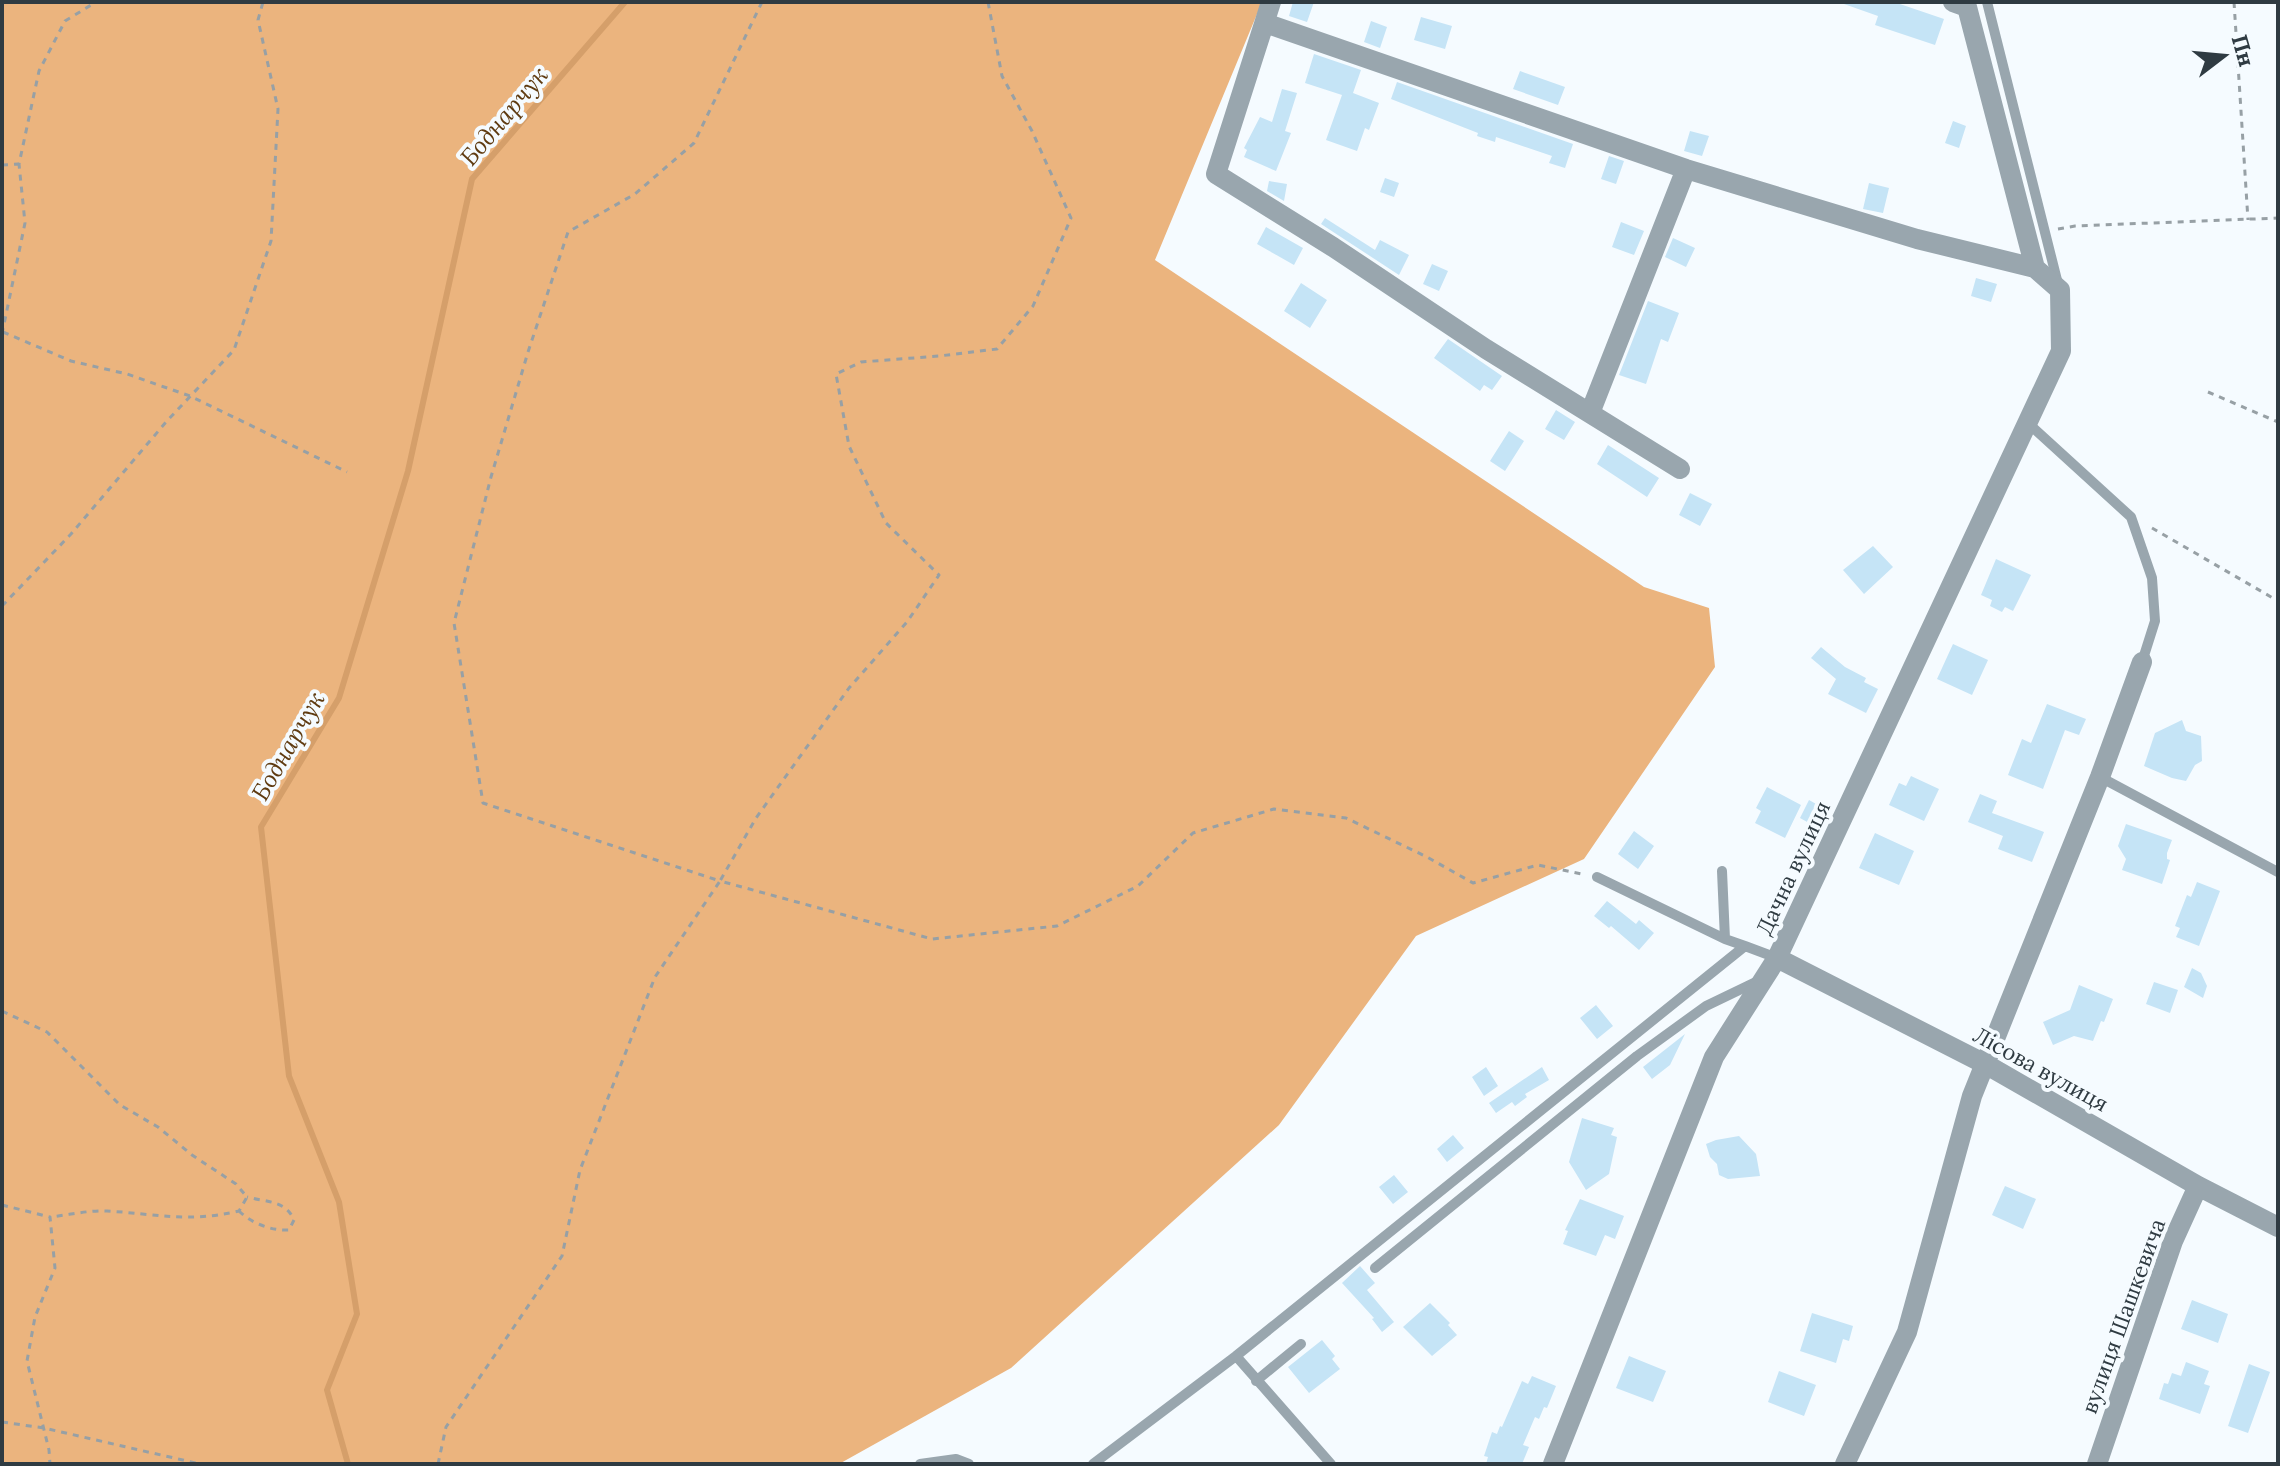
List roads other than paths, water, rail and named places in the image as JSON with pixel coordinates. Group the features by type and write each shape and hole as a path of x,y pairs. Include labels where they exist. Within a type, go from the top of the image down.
{"street":[{"path":"1271,2 1216,174 1486,349 1680,469"},
{"path":"1953,2 1967,7 2035,268"},
{"path":"1265,23 1686,169 1917,239 2035,268 2060,290"},
{"path":"1590,413 1686,169"},
{"name":"Дачна вулиця","path":"1553,1464 1714,1057 1777,958 2061,351 2060,290"},
{"path":"1845,1464 1907,1332 1972,1096 2100,777 2142,662"},
{"name":"Лісова вулиця","path":"1777,958 1987,1065 2198,1186 2278,1227"},
{"name":"вулиця Шашкевича","path":"2097,1464 2173,1241 2198,1186"}],"lane":[{"path":"1987,2 2060,290"},
{"path":"2028,423 2131,517 2152,578 2155,621 2142,662"},
{"path":"2100,777 2278,872"},
{"path":"1722,871 1725,939"},
{"path":"1597,877 1725,939 1777,958"},
{"path":"1093,1464 1236,1356 1745,946"},
{"path":"1375,1268 1637,1056 1706,1006 1764,978"},
{"path":"1256,1381 1301,1344"},
{"path":"1236,1356 1331,1464"},
{"path":"920,1464 956,1459 969,1464"}],"waterway":[{"name":"Боднарчук","path":"348,1464 327,1390 357,1314 339,1202 289,1076 261,827 339,698 408,471 472,179 625,2"}]}
